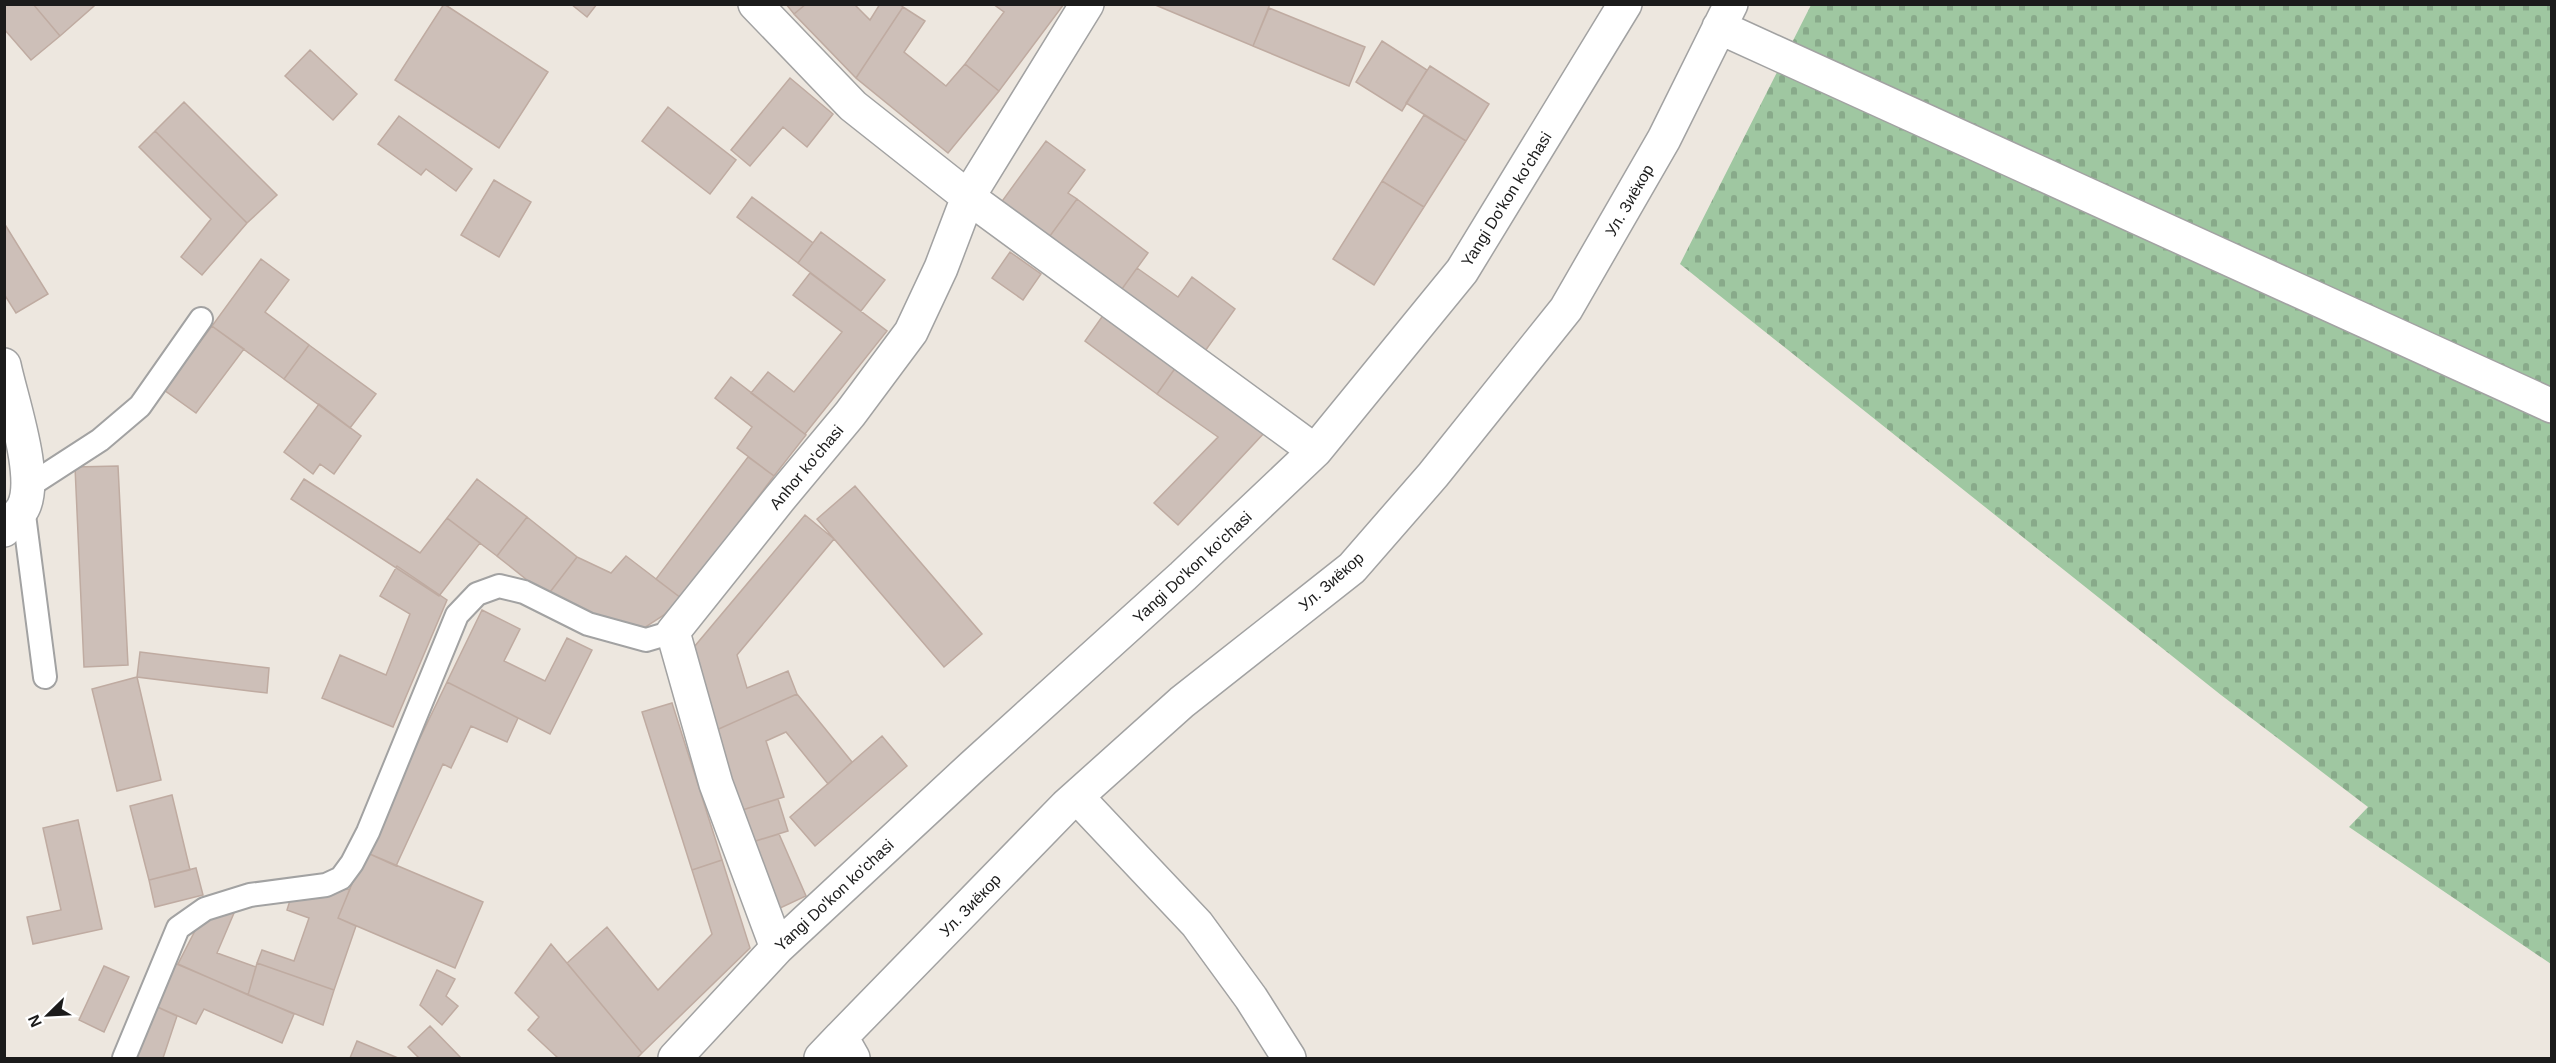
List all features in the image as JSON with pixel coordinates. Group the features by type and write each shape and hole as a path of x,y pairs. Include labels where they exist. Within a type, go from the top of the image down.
{"street":[{"path":"755,4 853,106 968,197 1315,451"},
{"name":"Anhor ko'chasi","path":"673,632 850,414 911,332 941,268 968,197 1087,4"},
{"name":"Yangi Do'kon ko'chasi","path":"675,1059 777,948 1183,576 1315,451 1462,271 1625,4"},
{"path":"1725,16 2552,406"},
{"name":"Ул. Зиёкор","path":"838,1051 1077,796 1182,702 1352,568 1433,475 1566,309 1664,139 1725,16"},
{"path":"4,365 26,459 19,508"},
{"path":"673,632 716,784 777,948"},
{"path":"1077,796 1197,924 1251,998 1289,1059"}],"lane":[{"path":"45,677 19,508 140,406 201,319"},
{"path":"124,1059 178,928 205,909 250,895 326,885 341,878 352,863 368,832 458,615 477,594 499,586 524,591 588,624 646,640 673,632"}],"green space":[{"path":"1811,5 2551,5 2551,964 2349,827 2368,807 2221,695 1680,264"}],"building":[{"path":"4,4 33,4 60,36 31,60 4,29"},
{"path":"33,4 93,4 94,6 60,36"},
{"path":"444,4 548,72 499,148 395,80"},
{"path":"571,4 597,4 587,17"},
{"path":"786,4 806,4 794,14"},
{"path":"806,4 854,4 870,20 880,4 899,4 903,7 856,78 794,14"},
{"path":"993,4 1064,4 999,91 965,64 1004,12"},
{"path":"1153,4 1270,4 1253,46"},
{"path":"903,7 925,21 904,52 946,86 965,64 999,91 948,153 856,78"},
{"path":"1269,8 1365,47 1349,86 1253,46"},
{"path":"1382,41 1427,70 1402,111 1356,82"},
{"path":"310,50 357,94 333,120 285,76"},
{"path":"1430,66 1489,104 1466,141 1406,103"},
{"path":"790,78 833,114 807,147 783,127 750,166 731,150"},
{"path":"184,102 277,195 247,223 155,131"},
{"path":"668,107 736,160 710,194 642,141"},
{"path":"1424,115 1466,141 1424,207 1382,181"},
{"path":"399,116 472,169 456,191 426,169 421,175 378,144"},
{"path":"155,131 247,223 202,275 181,257 211,219 139,147"},
{"path":"1046,141 1085,170 1068,193 1077,199 1047,240 1000,204"},
{"path":"494,180 531,202 499,257 461,235"},
{"path":"1382,181 1424,207 1374,285 1333,259"},
{"path":"752,197 813,243 798,263 737,217"},
{"path":"1077,199 1148,253 1119,293 1047,240"},
{"path":"4,223 48,294 16,313 4,294"},
{"path":"821,232 885,280 861,311 798,263"},
{"path":"1010,252 1041,274 1023,300 992,278"},
{"path":"261,259 289,280 265,312 309,345 284,379 212,326"},
{"path":"1137,268 1178,297 1192,277 1235,309 1203,354 1119,293"},
{"path":"810,273 887,331 805,434 751,393 768,372 794,392 842,332 793,295"},
{"path":"1104,314 1176,367 1157,394 1085,341"},
{"path":"212,326 244,349 196,413 164,390"},
{"path":"309,345 376,394 350,428 284,379"},
{"path":"1176,367 1265,432 1178,525 1154,503 1218,437 1157,394"},
{"path":"731,377 806,435 774,476 737,448 752,427 715,398"},
{"path":"319,404 361,436 334,474 320,464 313,474 284,452"},
{"path":"748,457 774,476 681,598 656,579"},
{"path":"118,466 128,665 84,667 75,467"},
{"path":"304,479 420,553 447,518 480,543 439,596 291,499"},
{"path":"477,479 527,517 497,556 447,518"},
{"path":"855,486 982,634 944,667 817,519"},
{"path":"805,515 834,539 737,655 747,688 788,671 797,694 712,732 689,653"},
{"path":"527,517 577,557 547,596 497,556"},
{"path":"626,556 681,598 664,615 638,632 547,596 577,557 611,573"},
{"path":"397,566 447,600 393,727 322,698 340,655 386,675 410,614 380,596"},
{"path":"482,610 520,629 504,661 545,681 567,638 592,650 550,734 447,682"},
{"path":"140,652 269,668 267,693 137,677"},
{"path":"137,677 161,780 117,791 92,689"},
{"path":"447,682 518,718 507,742 471,726 451,768 443,764 396,866 365,852"},
{"path":"797,694 852,762 828,784 786,732 766,741 784,797 739,811 712,732"},
{"path":"672,703 722,860 692,870 642,712"},
{"path":"882,736 907,766 815,846 790,817"},
{"path":"172,795 190,870 149,880 130,806"},
{"path":"778,799 788,831 749,843 739,811"},
{"path":"78,820 102,929 33,944 27,917 61,910 43,828"},
{"path":"779,834 806,896 778,909 749,843"},
{"path":"365,852 483,902 455,968 338,918"},
{"path":"722,860 750,948 642,1053 567,963 607,927 658,990 712,934 692,870"},
{"path":"196,868 203,895 155,907 149,880"},
{"path":"350,889 338,918 356,926 334,990 257,963 262,950 294,961 309,918 287,910 292,894"},
{"path":"237,906 217,953 256,967 248,995 178,964 201,919"},
{"path":"551,944 642,1053 637,1058 558,1058 528,1030 539,1017 515,993"},
{"path":"172,962 294,1014 282,1043 204,1009 196,1024 153,1005"},
{"path":"257,963 334,990 323,1025 248,995"},
{"path":"104,966 129,977 104,1032 79,1020"},
{"path":"437,970 455,979 446,996 458,1006 442,1025 420,1005"},
{"path":"153,1005 177,1016 163,1058 134,1058"},
{"path":"430,1026 461,1058 419,1058 408,1047"},
{"path":"357,1041 398,1058 350,1058"}]}
